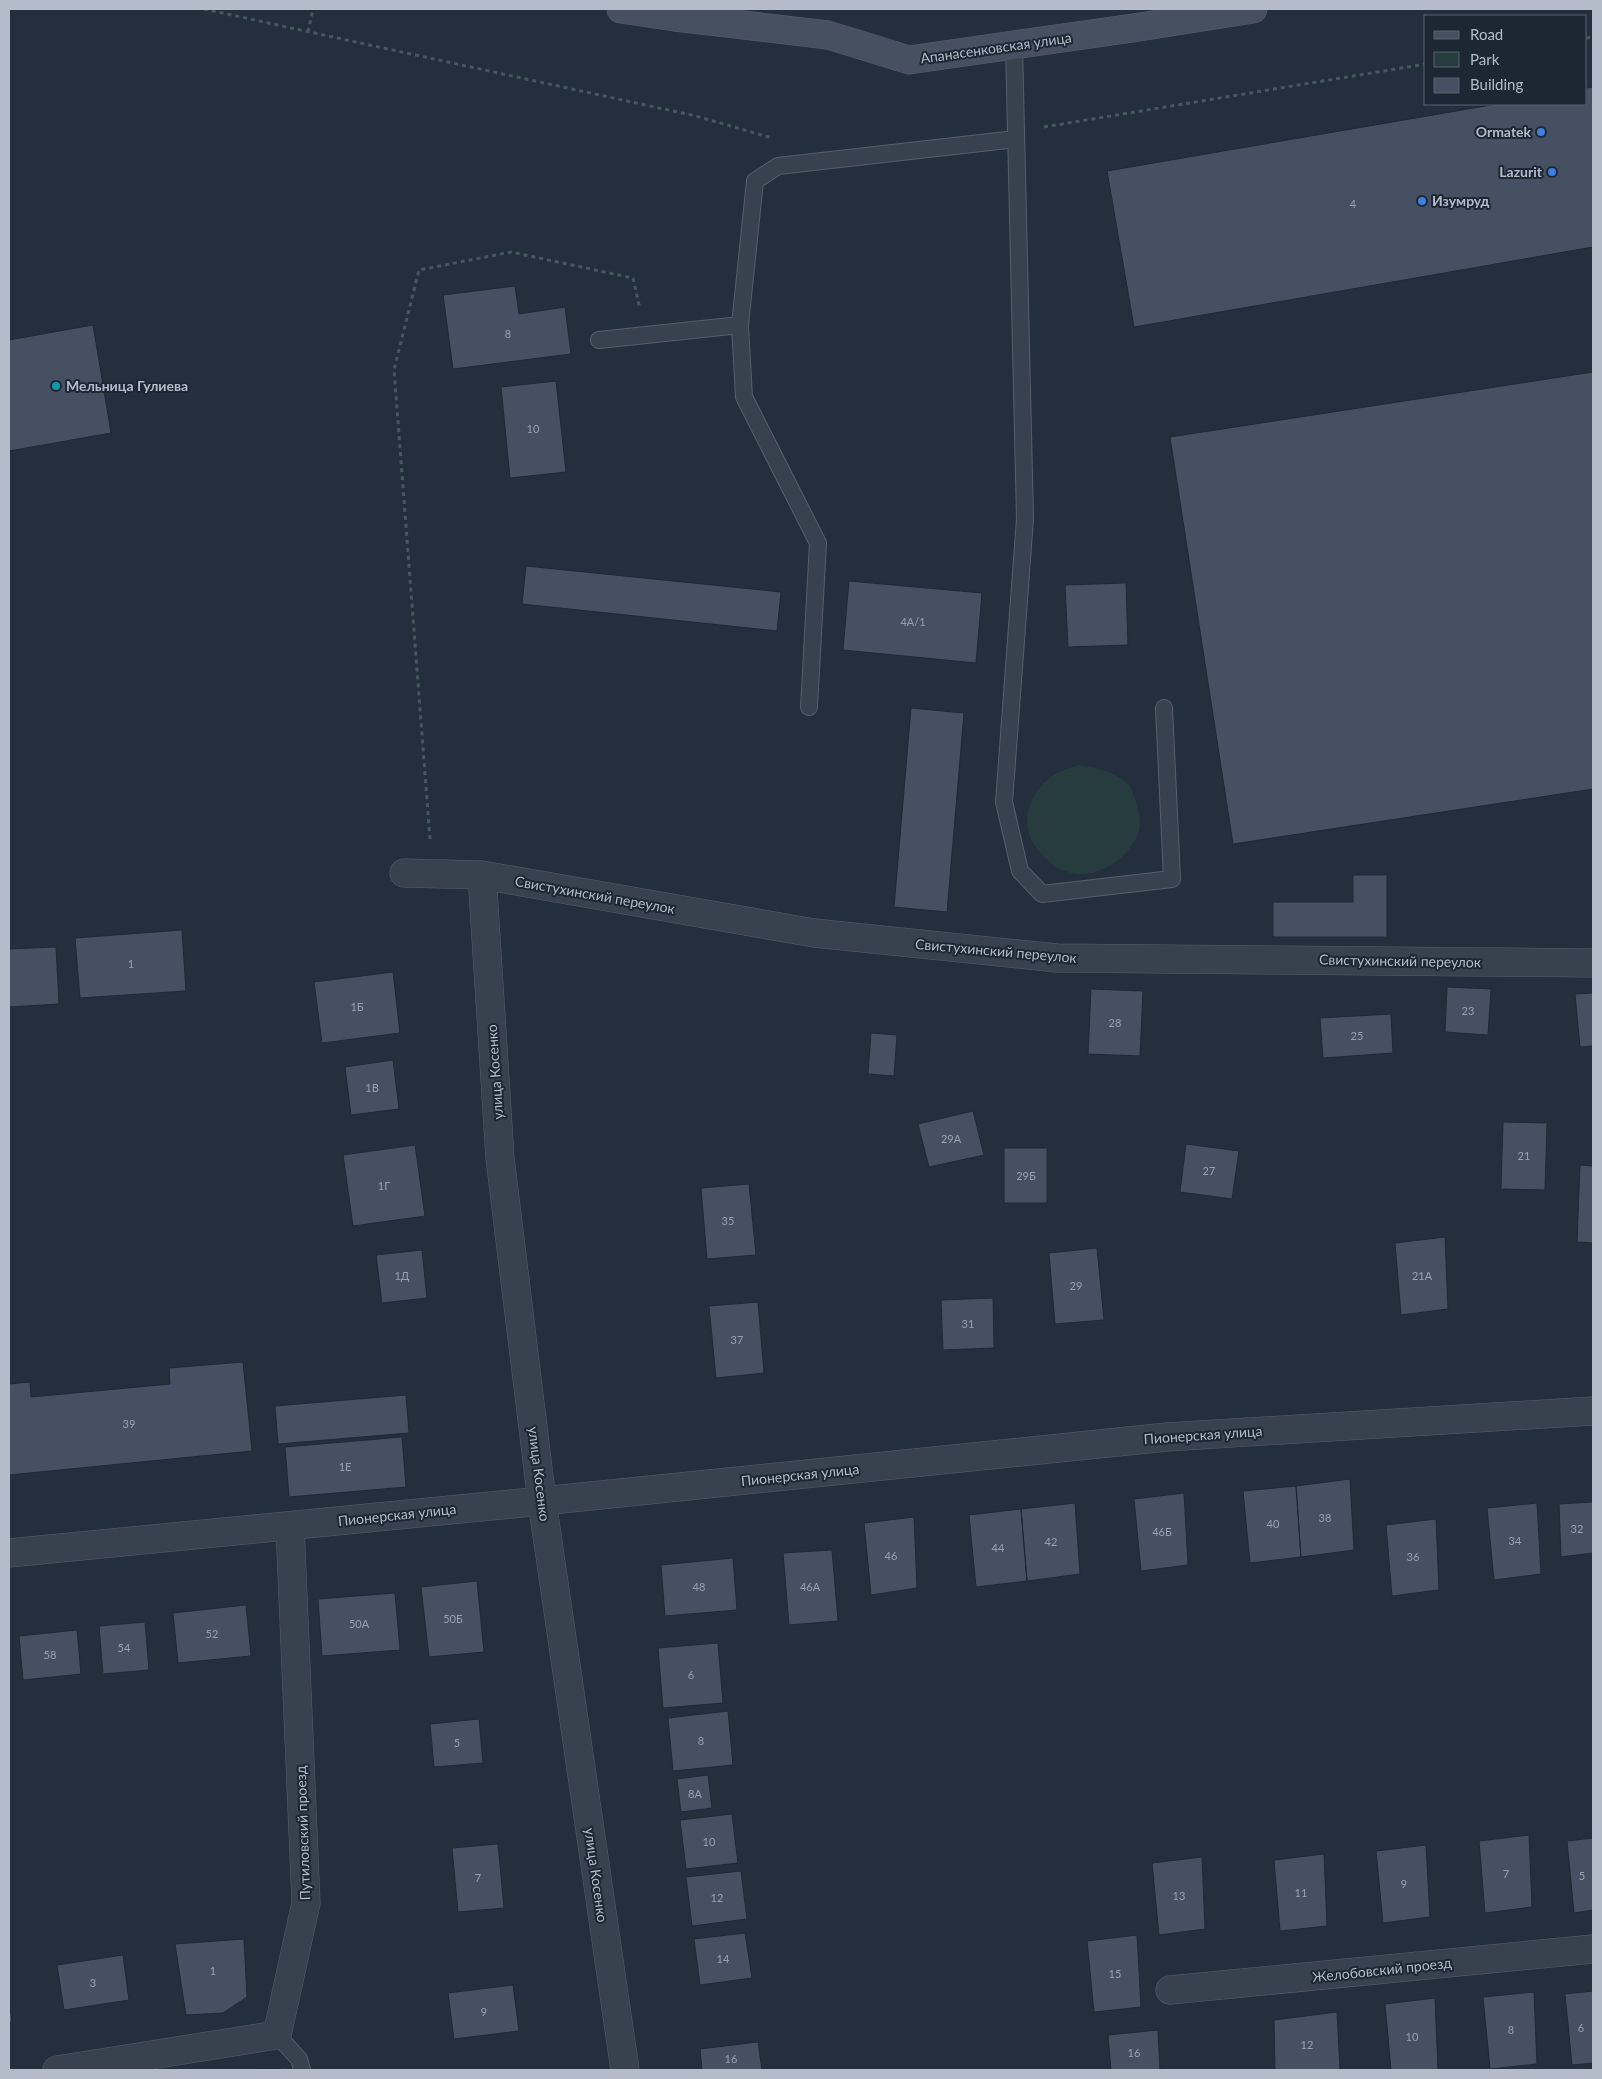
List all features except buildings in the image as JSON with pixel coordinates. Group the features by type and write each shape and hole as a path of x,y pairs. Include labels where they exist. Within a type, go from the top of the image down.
{"main road":[{"name":"Апанасенковская улица","path":"621,9 828,35 908,60 1124,30 1253,9"}],"street":[{"name":"Свистухинский переулок","path":"404,873 482,874 814,934 1057,958 1593,963"},
{"name":"улица Косенко","path":"482,874 500,1158 542,1501 625,2070"},
{"name":"Пионерская улица","path":"9,1553 1167,1437 1593,1412"},
{"name":"Путиловский проезд","path":"277,2035 306,1903 290,1526"},
{"name":"Желобовский проезд","path":"1170,1990 1593,1949"},
{"path":"57,2070 277,2035"}],"lane":[{"path":"1014,45 1025,519 1004,802 1020,871 1042,894 1172,879 1164,708"},
{"path":"810,707 818,543 744,397 740,325 755,181 778,166 1016,134"},
{"path":"599,340 740,325"},
{"path":"277,2035 299,2059 302,2070"}],"path":[{"path":"204,9 696,116 779,140"},
{"path":"308,32 313,9"},
{"path":"1016,134 1424,64"},
{"path":"437,844 429,839 394,370 419,270 511,252 633,278 646,335"}],"green space":[{"path":"1079,765 1111,773 1128,784 1137,805 1140,822 1135,840 1121,858 1101,870 1079,874 1059,868 1044,857 1032,840 1027,820 1032,799 1045,782 1060,772"}],"place":[{"name":"Ormatek","path":"1541,132"},
{"name":"Lazurit","path":"1552,172"},
{"name":"Изумруд","path":"1422,201"},
{"name":"Мельница Гулиева","path":"56,386"}]}
